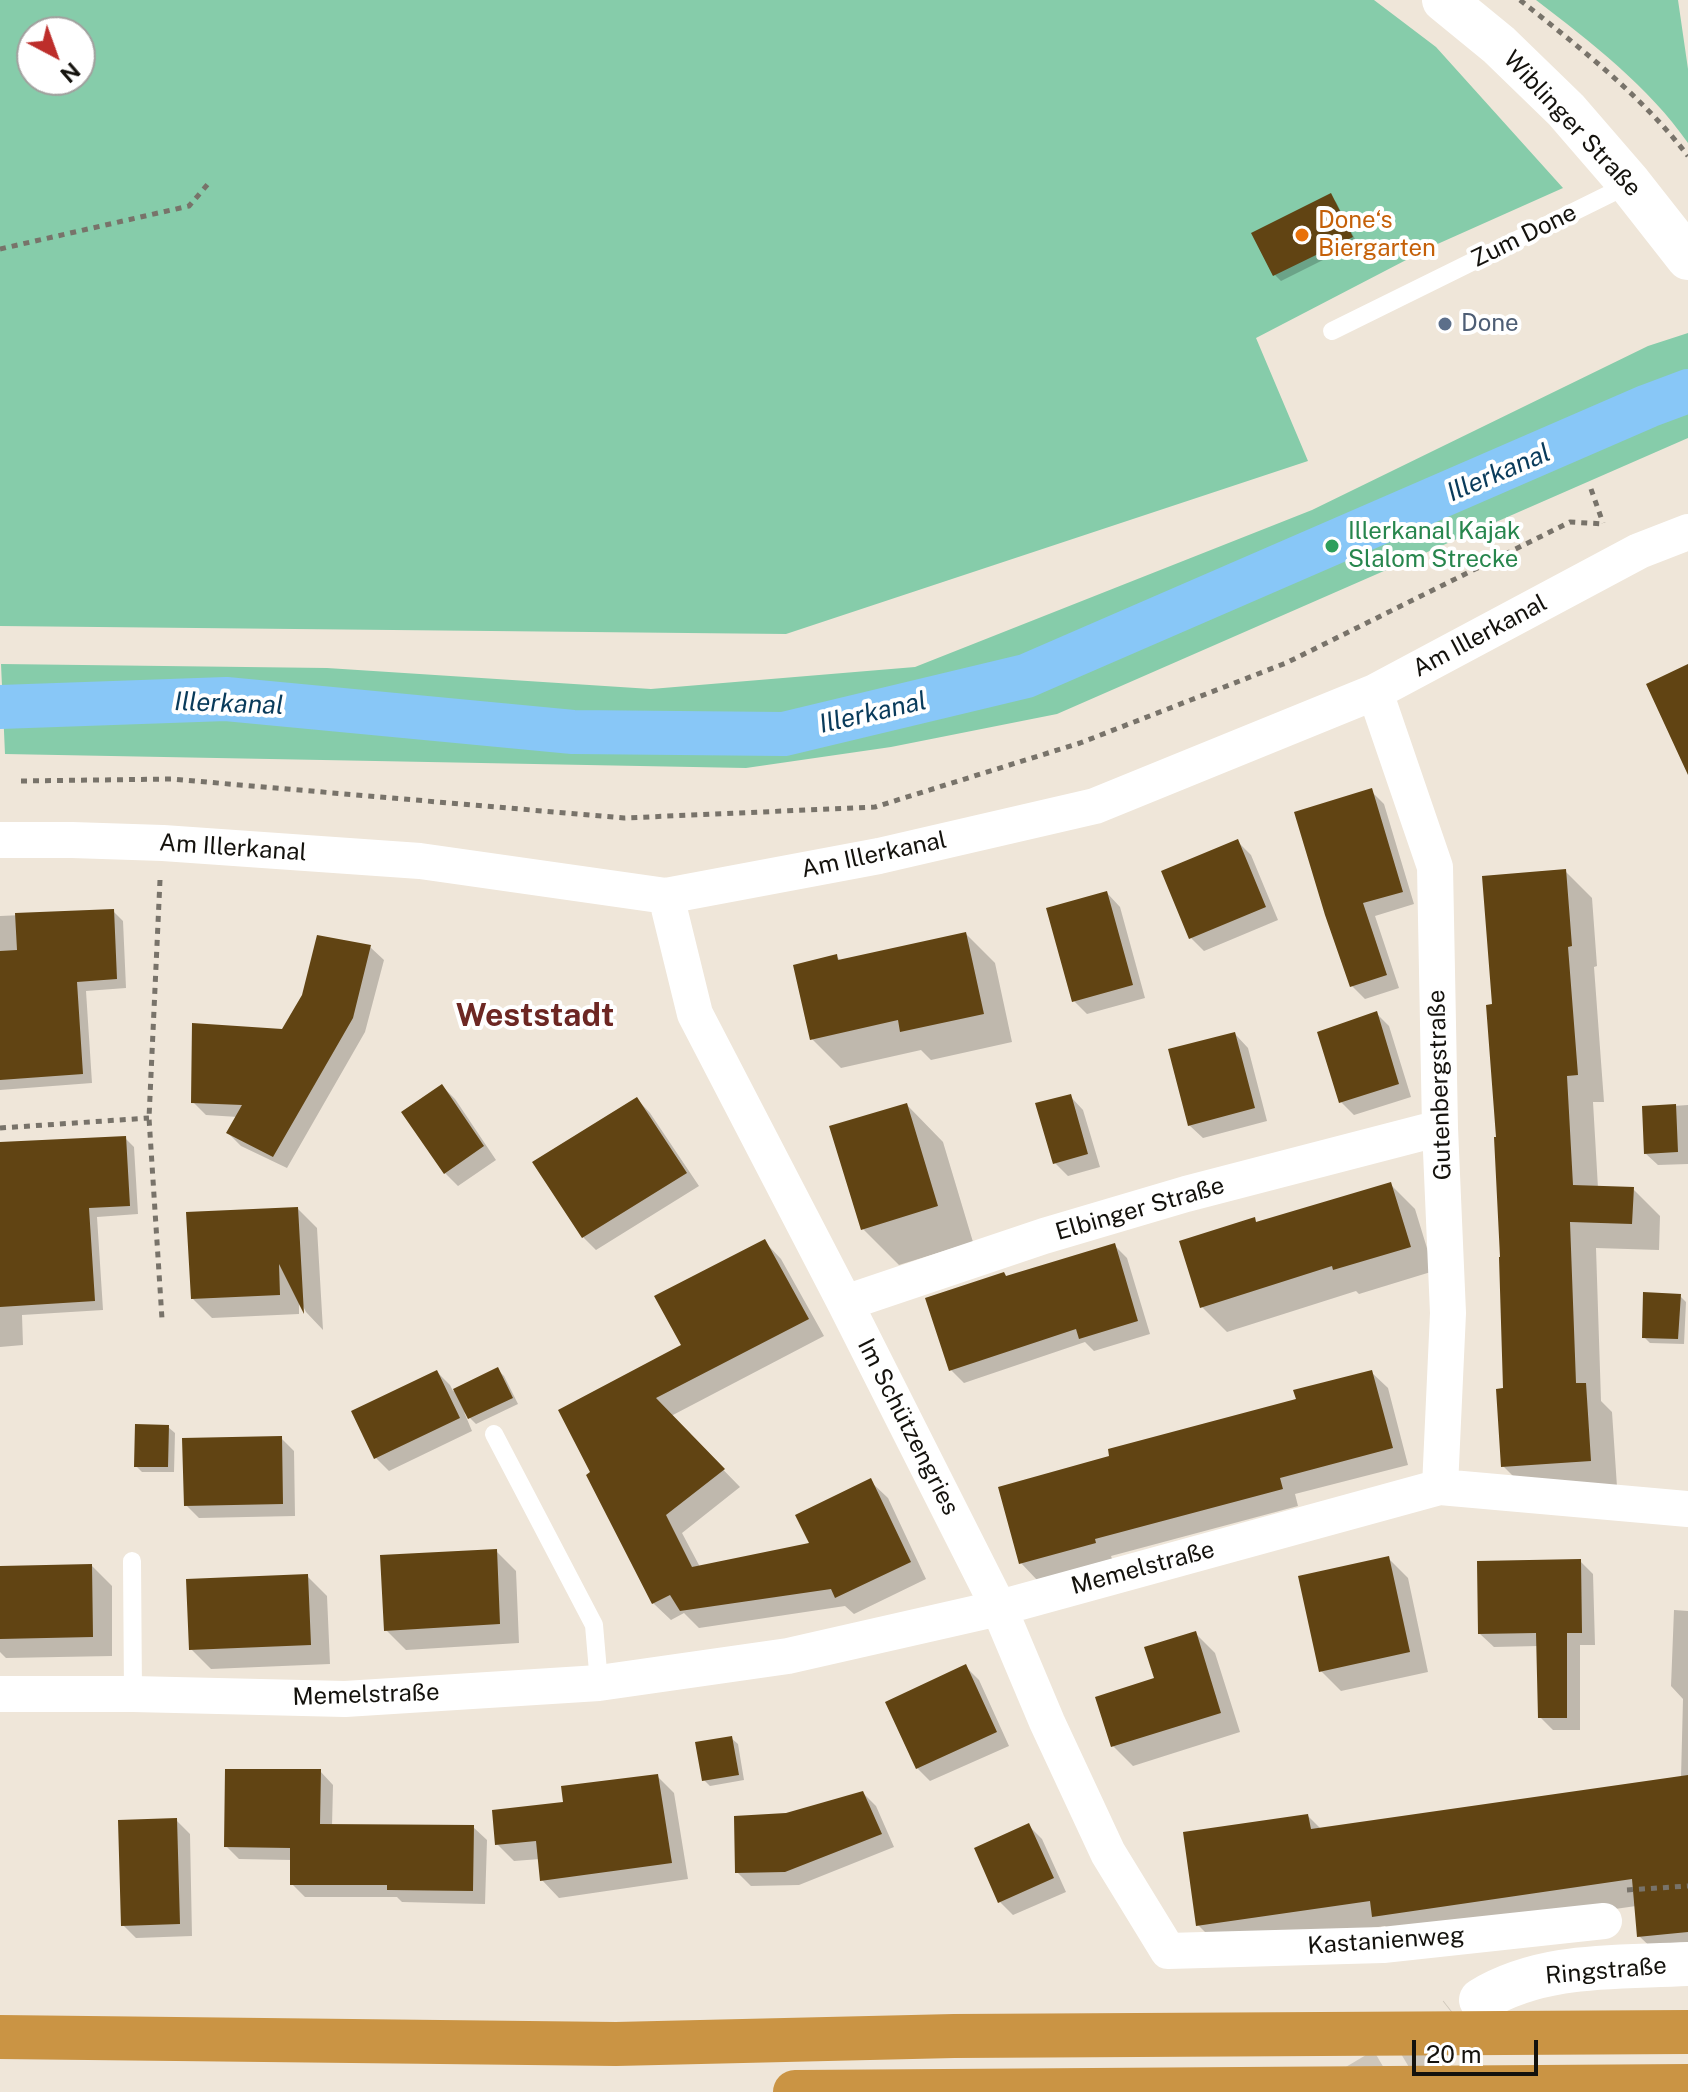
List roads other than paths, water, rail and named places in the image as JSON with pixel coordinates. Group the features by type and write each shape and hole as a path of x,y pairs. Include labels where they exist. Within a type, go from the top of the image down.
{"highway":[{"path":"0,2037 616,2044 954,2036 1688,2032"},
{"path":"795,2092 1688,2086"}],"main road":[{"name":"Wiblinger Straße","path":"1444,0 1499,45 1566,110 1687,254"},
{"name":"Ringstraße","path":"1481,2000 1501,1988 1533,1976 1565,1970 1688,1964"}],"street":[{"name":"Am Illerkanal","path":"0,840 163,843 420,861 666,896 879,856 1095,806 1375,692 1639,551 1688,532"},
{"name":"Gutenbergstraße","path":"1375,692 1435,867 1440,1128 1448,1313 1440,1487"},
{"name":"Im Schützengries","path":"666,896 695,1014 999,1608 1047,1722 1108,1853 1168,1951"},
{"name":"Elbinger Straße","path":"845,1303 1044,1236 1186,1194 1440,1128"},
{"name":"Memelstraße","path":"0,1694 345,1699 599,1683 788,1656 999,1608 1440,1487 1688,1509"},
{"name":"Kastanienweg","path":"1168,1951 1383,1945 1604,1921"}],"lane":[{"name":"Zum Done","path":"1332,331 1630,184"},
{"path":"494,1434 594,1625 599,1683"},
{"path":"132,1561 133,1694"}],"waterway":[{"name":"Illerkanal","path":"0,707 226,699 573,732 784,734 1026,676 1688,391"}],"tunnel":[{"path":"1347,2092 1411,2054 1457,2018"}],"place":[{"name":"Done‘s Biergarten","path":"1302,235"},
{"name":"Done","path":"1445,324"},
{"name":"Illerkanal Kajak Slalom Strecke","path":"1332,546"}],"district":[{"name":"Weststadt","path":"535,1016"}]}
